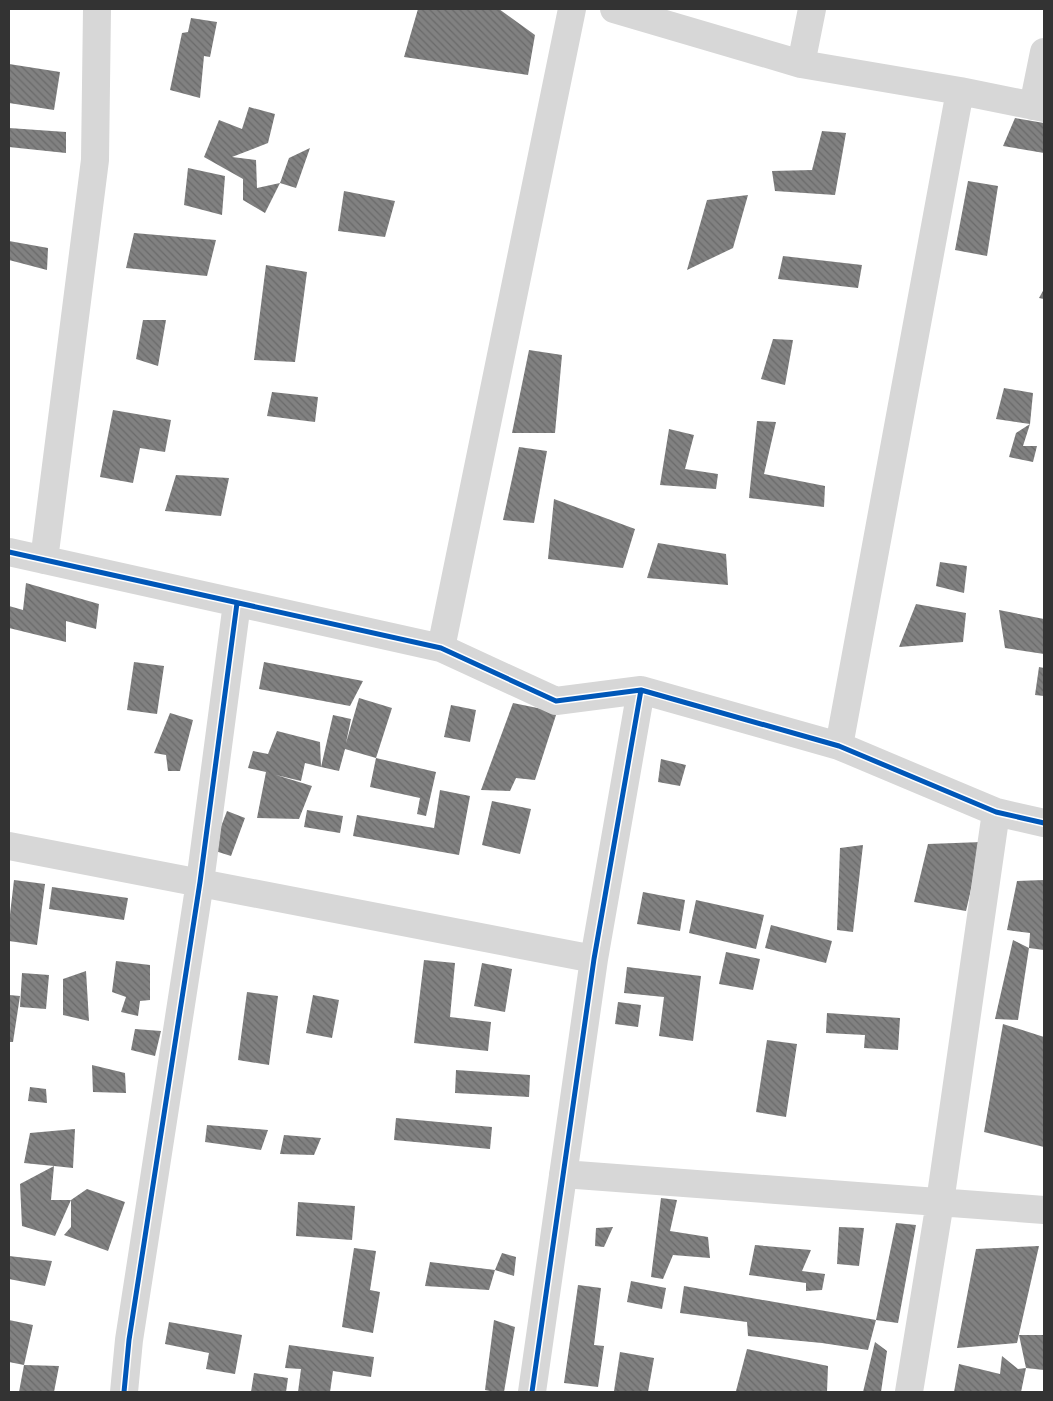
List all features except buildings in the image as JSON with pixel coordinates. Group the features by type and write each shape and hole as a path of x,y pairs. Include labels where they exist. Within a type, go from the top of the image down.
{"street":[{"path":"44,560 95,160 97,9"},
{"path":"441,648 572,9"},
{"path":"614,9 801,64 1039,107 1044,52"},
{"path":"801,64 812,9"},
{"path":"839,746 960,92"},
{"path":"9,552 441,648 556,701 641,690 839,746 996,812 1044,823"},
{"path":"124,1392 129,1340 200,882 237,603"},
{"path":"532,1392 594,959 641,690"},
{"path":"909,1392 940,1202 996,812"},
{"path":"9,846 594,959"},
{"path":"563,1174 1044,1210"}],"cycle path":[{"path":"9,552 441,648 556,701 641,690 839,746 996,812 1044,823"},
{"path":"124,1392 129,1340 200,882 237,603"},
{"path":"532,1392 594,959 641,690"}]}
